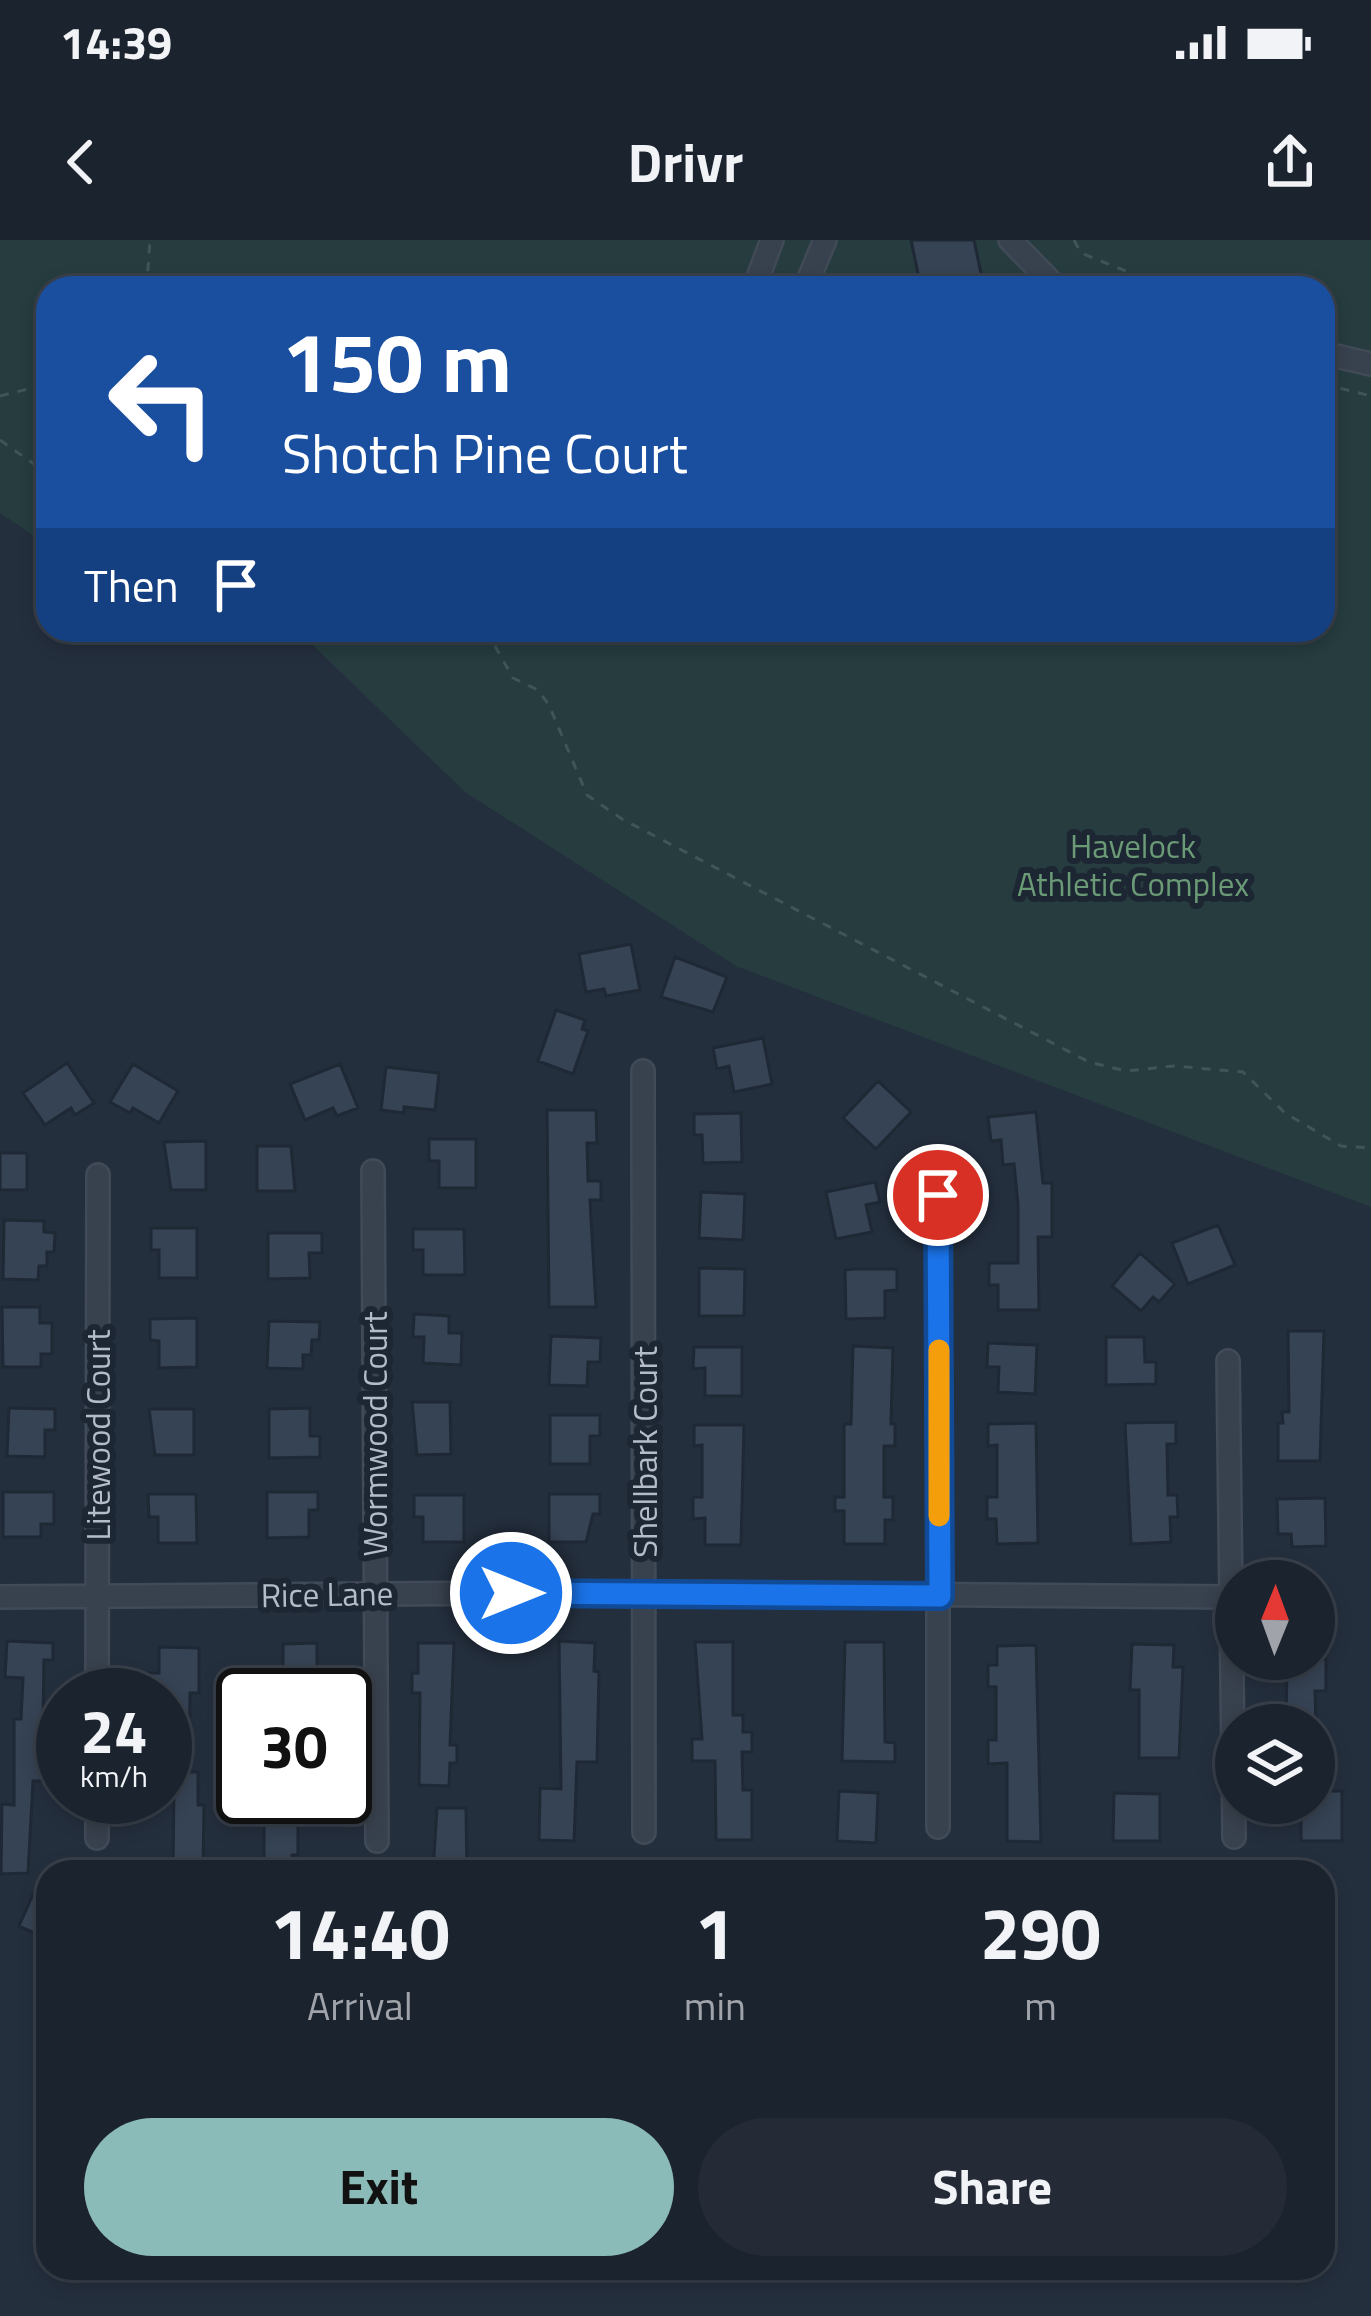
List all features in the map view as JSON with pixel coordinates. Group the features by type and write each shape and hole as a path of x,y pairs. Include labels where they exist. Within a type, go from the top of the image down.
{"street":[{"path":"758,276 772,240"},
{"path":"810,276 825,240"},
{"path":"1010,240 1045,276"},
{"path":"1335,356 1371,364"},
{"name":"Shellbark Court","path":"644,1071 644,1832"},
{"name":"Wormwood Court","path":"373,1172 377,1840"},
{"name":"Litewood Court","path":"97,1668 98,1175"},
{"path":"938,1195 938,1827"},
{"path":"1228,1361 1229,1560"},
{"name":"Rice Lane","path":"0,1597 645,1592 1215,1597"},
{"path":"1231,1680 1234,1837"},
{"path":"98,1824 98,1838"}],"path":[{"path":"145,276 150,240"},
{"path":"1074,240 1081,253 1138,276"},
{"path":"0,396 36,387"},
{"path":"1335,387 1371,396"},
{"path":"0,440 36,466"},
{"path":"493,642 513,678 538,690 550,705 587,795 622,819 1089,1062 1126,1071 1174,1066 1244,1072 1285,1113 1341,1146 1371,1148"}],"green space":[{"name":"Havelock Athletic Complex","path":"0,240 1371,240 1371,1207 736,966 465,792 309,642 1335,642 1335,276 36,276 36,537 0,513"}],"building":[{"path":"911,240 974,240 982,276 918,276"},
{"path":"631,944 640,990 606,996 604,989 586,992 579,954"},
{"path":"675,957 727,977 713,1012 661,997"},
{"path":"556,1010 585,1020 582,1029 588,1031 573,1074 538,1061"},
{"path":"763,1038 772,1084 734,1092 729,1066 717,1069 713,1048"},
{"path":"67,1063 94,1103 75,1115 71,1108 45,1125 23,1093"},
{"path":"133,1064 178,1091 159,1123 110,1102"},
{"path":"340,1064 358,1108 337,1116 333,1108 305,1120 290,1084"},
{"path":"386,1067 439,1073 435,1110 381,1110"},
{"path":"878,1081 911,1112 876,1149 843,1118"},
{"path":"547,1110 596,1110 597,1143 587,1143 588,1181 601,1181 601,1200 590,1200 596,1307 549,1307"},
{"path":"1036,1112 1043,1183 1052,1183 1052,1237 1038,1237 1039,1310 998,1310 998,1285 989,1285 989,1263 1018,1263 1018,1204 1014,1164 1003,1165 1001,1140 991,1141 988,1117"},
{"path":"741,1113 742,1162 703,1163 702,1135 694,1135 694,1114"},
{"path":"429,1139 476,1139 476,1188 439,1188 439,1161 429,1161"},
{"path":"206,1141 206,1190 171,1190 164,1142"},
{"path":"257,1146 291,1146 295,1191 257,1191"},
{"path":"0,1153 27,1153 27,1190 0,1190"},
{"path":"875,1182 880,1202 866,1205 872,1232 836,1239 826,1192"},
{"path":"701,1192 745,1194 743,1240 699,1238"},
{"path":"4,1220 44,1221 44,1232 55,1233 54,1252 47,1252 47,1266 39,1266 38,1280 3,1279"},
{"path":"1218,1225 1235,1265 1188,1284 1172,1243"},
{"path":"151,1228 197,1228 197,1278 159,1278 159,1250 151,1250"},
{"path":"413,1229 464,1229 465,1275 423,1275 423,1250 413,1250"},
{"path":"268,1233 322,1233 322,1253 309,1253 310,1278 268,1279"},
{"path":"1140,1253 1175,1284 1159,1302 1153,1297 1141,1311 1112,1286"},
{"path":"699,1268 745,1269 744,1316 699,1316"},
{"path":"897,1269 897,1290 885,1291 885,1318 846,1319 845,1270"},
{"path":"2,1307 40,1307 40,1323 52,1323 52,1354 41,1354 41,1367 3,1367"},
{"path":"414,1314 449,1316 449,1333 462,1333 461,1365 423,1363 424,1337 413,1337"},
{"path":"197,1318 197,1367 159,1368 159,1341 150,1340 150,1319"},
{"path":"269,1321 320,1322 319,1340 312,1340 311,1355 303,1355 303,1369 267,1368"},
{"path":"1288,1331 1324,1331 1320,1461 1278,1461 1278,1423 1283,1423 1282,1412 1289,1412"},
{"path":"551,1336 601,1338 600,1362 588,1362 587,1386 549,1385"},
{"path":"1106,1337 1144,1337 1145,1362 1156,1362 1156,1384 1106,1385"},
{"path":"988,1343 1037,1345 1035,1394 998,1392 999,1367 987,1367"},
{"path":"853,1346 893,1348 895,1446 884,1446 884,1497 893,1497 893,1520 885,1520 885,1544 844,1544 844,1511 835,1511 835,1497 844,1497 844,1424 851,1424"},
{"path":"694,1347 742,1347 742,1396 705,1396 705,1368 693,1369"},
{"path":"412,1402 450,1402 451,1454 417,1455"},
{"path":"9,1408 55,1409 55,1430 45,1430 45,1457 7,1456"},
{"path":"310,1408 310,1436 320,1436 320,1457 269,1458 269,1409"},
{"path":"149,1409 194,1409 194,1455 155,1455"},
{"path":"550,1415 600,1415 600,1436 590,1436 590,1464 550,1464"},
{"path":"1176,1422 1176,1444 1167,1444 1168,1495 1177,1495 1178,1517 1170,1517 1171,1542 1131,1544 1125,1423"},
{"path":"1036,1423 1038,1543 997,1544 996,1519 987,1519 987,1497 997,1497 997,1445 988,1446 988,1424"},
{"path":"694,1425 744,1425 741,1545 705,1545 705,1518 693,1519 693,1497 702,1497 702,1445 694,1446"},
{"path":"3,1492 54,1492 54,1524 41,1524 41,1537 3,1537"},
{"path":"267,1492 318,1492 318,1510 309,1510 309,1537 267,1538"},
{"path":"148,1494 196,1494 197,1543 158,1543 158,1517 149,1517"},
{"path":"549,1494 600,1494 600,1514 593,1514 586,1542 549,1542"},
{"path":"414,1495 464,1495 464,1542 423,1542 423,1517 414,1517"},
{"path":"1325,1498 1326,1546 1292,1547 1291,1534 1278,1534 1277,1499"},
{"path":"7,1641 53,1643 53,1660 44,1660 44,1668 36,1668 36,1781 28,1873 1,1874 2,1804 14,1805 14,1719 21,1719 23,1678 5,1677"},
{"path":"559,1641 595,1643 594,1671 599,1672 597,1762 577,1762 574,1841 539,1840 540,1788 561,1789"},
{"path":"695,1642 733,1642 733,1715 743,1715 743,1732 752,1732 752,1752 742,1752 743,1790 752,1790 752,1840 716,1840 715,1761 692,1761 692,1739 702,1739"},
{"path":"845,1642 884,1642 885,1742 895,1743 895,1762 842,1761"},
{"path":"317,1643 317,1668 283,1668 283,1644"},
{"path":"418,1643 454,1643 450,1745 457,1745 457,1763 450,1763 449,1786 419,1785 420,1693 412,1693"},
{"path":"1132,1644 1174,1645 1173,1667 1183,1667 1179,1758 1139,1758 1139,1690 1130,1690"},
{"path":"1036,1645 1041,1842 1007,1841 1007,1763 988,1764 988,1740 996,1740 996,1687 988,1687 988,1665 997,1665 997,1646"},
{"path":"159,1647 199,1648 199,1693 192,1693 192,1668 159,1668"},
{"path":"1287,1680 1326,1680 1326,1691 1315,1691 1315,1704 1286,1704"},
{"path":"192,1772 198,1772 198,1805 204,1805 203,1860 173,1860 174,1824 192,1824"},
{"path":"839,1791 878,1793 876,1843 837,1841"},
{"path":"1335,1791 1342,1791 1342,1841 1301,1841 1301,1824 1335,1824"},
{"path":"1114,1793 1160,1794 1160,1841 1113,1841"},
{"path":"437,1808 466,1808 467,1860 434,1860"},
{"path":"264,1824 298,1824 298,1855 292,1855 292,1860 264,1860"},
{"path":"35,1890 36,1934 19,1926"}],"slow traffic":[{"path":"939,1350 939,1516"}],"route":[{"path":"511,1593 940,1596 938,1195"}]}
